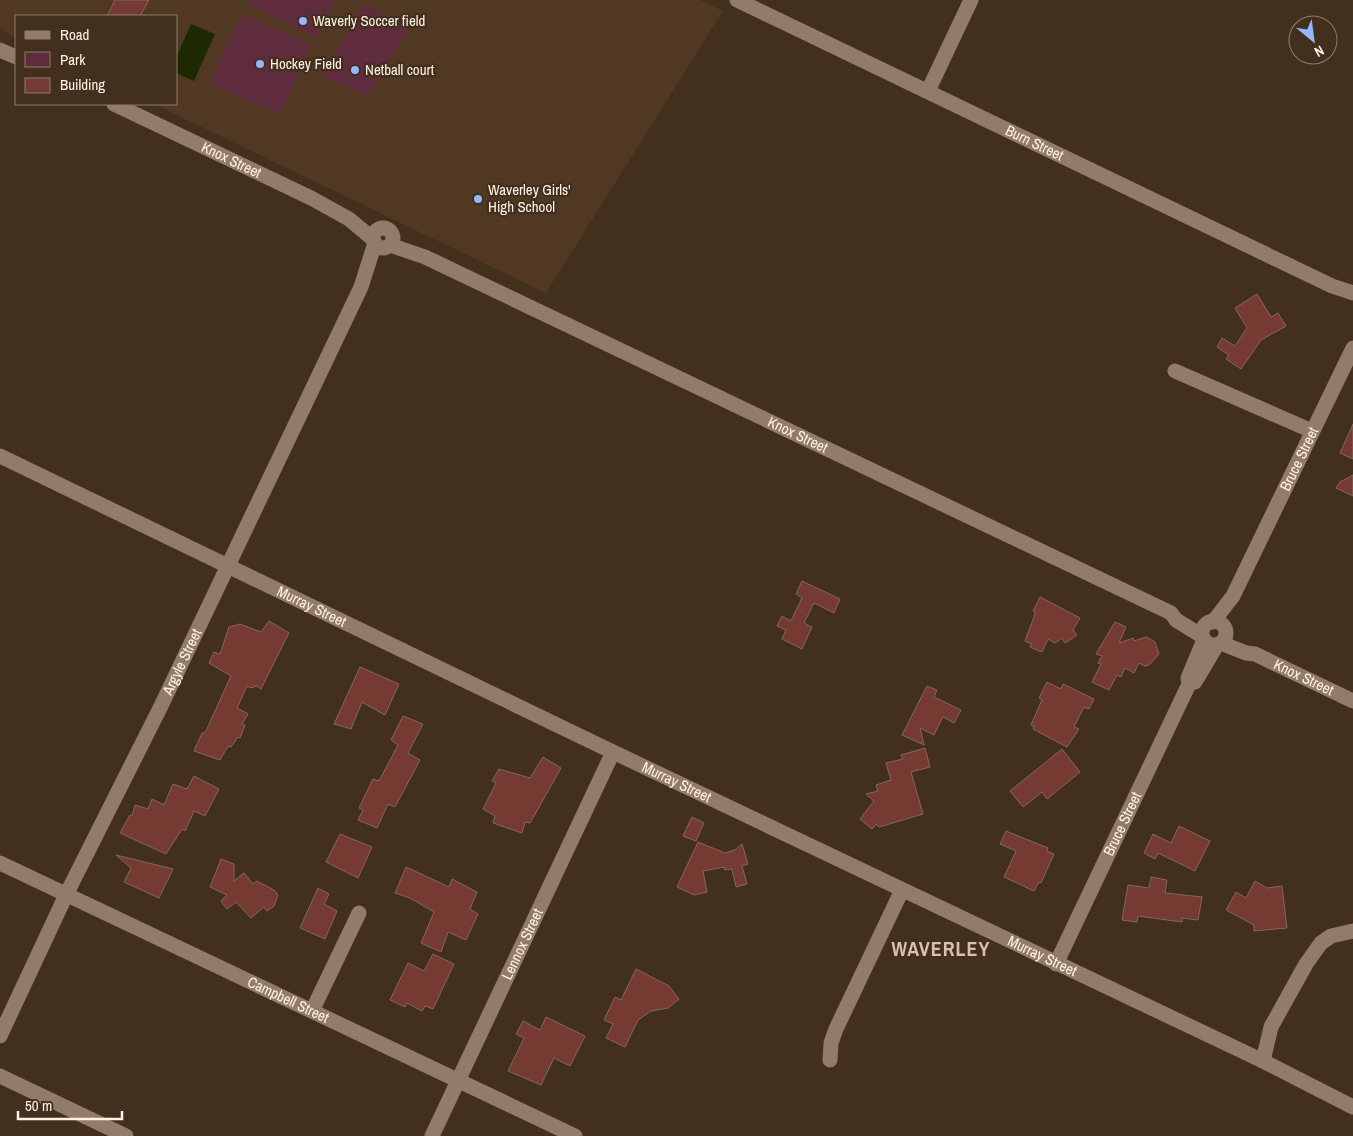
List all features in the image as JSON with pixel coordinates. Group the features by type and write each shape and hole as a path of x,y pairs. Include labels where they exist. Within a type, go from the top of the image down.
{"street":[{"name":"Burn Street","path":"737,0 928,90 1332,286 1353,300"},
{"path":"928,90 971,0"},
{"path":"0,50 15,58"},
{"name":"Knox Street","path":"116,105 311,198 383,240 425,256 1171,613 1176,620 1214,633 1246,653 1255,654 1353,702"},
{"name":"Argyle Street","path":"0,1036 66,895 228,567 383,240"},
{"name":"Burn Street","path":"1332,286 1353,292"},
{"name":"Bruce Street","path":"1056,964 1189,684 1188,678 1233,603 1233,596 1353,345"},
{"path":"1175,371 1312,431"},
{"name":"Murray Street","path":"0,456 613,752 1263,1061 1353,1107"},
{"name":"Lennox Street","path":"432,1136 613,752"},
{"name":"Campbell Street","path":"0,863 575,1136"},
{"path":"830,1060 831,1043 836,1029 902,890"},
{"path":"312,1011 359,913"},
{"path":"1263,1061 1271,1027 1306,964 1321,943 1331,936 1353,931"},
{"path":"0,1076 126,1136"}],"shaded area":[{"name":"Waverley Girls' High School","path":"0,0 700,0 723,11 546,293 156,105 178,105 178,15 15,15 15,36 0,29"},
{"path":"191,24 215,34 194,81 178,74 178,53"}],"green space":[{"name":"Waverly Soccer field","path":"250,0 336,0 316,38 248,4"},
{"path":"364,4 408,29 368,96 321,76"},
{"name":"Hockey Field","path":"241,14 311,44 280,114 210,84"}],"building":[{"path":"115,0 149,0 141,15 108,15"},
{"path":"1257,294 1271,317 1278,313 1286,326 1261,340 1241,369 1226,359 1229,355 1217,347 1222,338 1235,346 1247,328 1235,308"},
{"path":"1353,424 1353,459 1340,453"},
{"path":"1353,475 1353,496 1336,488 1340,482"},
{"path":"802,581 840,599 834,613 814,603 804,623 812,627 802,649 782,639 786,630 777,626 782,616 791,621 802,598 796,594"},
{"path":"1040,597 1080,618 1073,630 1077,635 1065,643 1062,638 1055,643 1048,639 1042,652 1030,647 1032,644 1025,641 1034,617 1035,612 1033,611"},
{"path":"269,621 289,633 261,689 257,686 251,688 247,686 237,708 248,714 242,724 245,725 240,738 238,737 231,747 228,746 220,760 194,751 202,733 205,733 231,676 209,663 214,652 220,654 229,627 240,624 261,632"},
{"path":"1115,622 1126,627 1119,643 1133,638 1134,641 1146,637 1155,642 1159,654 1149,665 1145,666 1139,663 1134,673 1125,668 1121,677 1117,675 1109,690 1092,682 1101,664 1098,663 1102,656 1096,654"},
{"path":"360,667 399,684 385,715 362,702 351,729 334,724"},
{"path":"1047,682 1061,689 1063,684 1094,699 1089,709 1084,707 1074,727 1079,729 1067,747 1033,729 1034,726 1031,725 1042,700 1039,698"},
{"path":"927,686 937,690 934,697 961,710 954,723 943,717 934,735 920,728 924,745 902,735"},
{"path":"403,716 423,724 408,753 420,760 395,807 388,804 377,828 358,820 363,810 359,808 373,779 379,781 398,745 391,740"},
{"path":"925,748 930,767 911,772 923,814 879,827 876,824 872,829 860,819 874,801 866,794 878,791 876,785 891,780 886,763 903,759 901,755"},
{"path":"1062,749 1080,772 1047,799 1042,792 1023,807 1010,791"},
{"path":"543,757 561,768 530,823 525,822 522,833 493,823 495,816 483,809 496,783 492,781 499,769 530,778"},
{"path":"194,776 219,789 205,816 194,811 185,831 182,829 166,854 120,833 130,815 132,816 135,805 148,809 152,799 164,805 173,784 187,789"},
{"path":"692,817 704,823 696,841 683,836"},
{"path":"1179,826 1210,841 1195,871 1158,853 1155,859 1144,853 1153,834 1171,843"},
{"path":"1006,831 1048,848 1047,851 1054,854 1041,883 1039,882 1034,891 1004,877 1016,851 1000,844"},
{"path":"340,834 372,847 358,878 326,862"},
{"path":"698,842 725,853 735,850 742,844 748,864 742,866 747,884 736,887 732,869 725,870 724,867 703,871 707,892 694,895 677,887"},
{"path":"116,855 173,869 159,898 124,882 131,868"},
{"path":"221,859 234,864 234,881 244,873 253,884 257,881 274,890 278,895 274,906 267,911 264,907 251,918 236,902 227,909 221,901 227,895 210,887"},
{"path":"406,867 449,887 452,879 477,892 470,909 478,914 466,940 448,932 441,952 421,943 434,912 410,898 395,893"},
{"path":"1151,877 1167,880 1165,893 1202,897 1198,920 1182,918 1182,922 1138,916 1137,922 1122,920 1128,885 1149,888"},
{"path":"1255,881 1267,888 1282,886 1287,928 1254,931 1254,925 1226,910 1236,892 1246,898"},
{"path":"318,888 329,894 324,904 337,911 325,939 300,928"},
{"path":"433,954 454,964 433,1009 425,1006 422,1011 407,1003 405,1007 390,1000 408,963 424,971"},
{"path":"636,969 669,986 679,999 668,1008 651,1011 638,1020 625,1047 606,1038 613,1024 604,1020 615,997 621,1000"},
{"path":"546,1017 585,1036 570,1066 554,1058 541,1085 508,1071 524,1038 516,1034 523,1021 540,1030"}],"place":[{"name":"Waverly Soccer field","path":"303,21"},
{"name":"Hockey Field","path":"260,64"},
{"name":"Netball court","path":"355,70"},
{"name":"Waverley Girls' High School","path":"478,199"}],"district":[{"name":"WAVERLEY","path":"941,949"}]}
